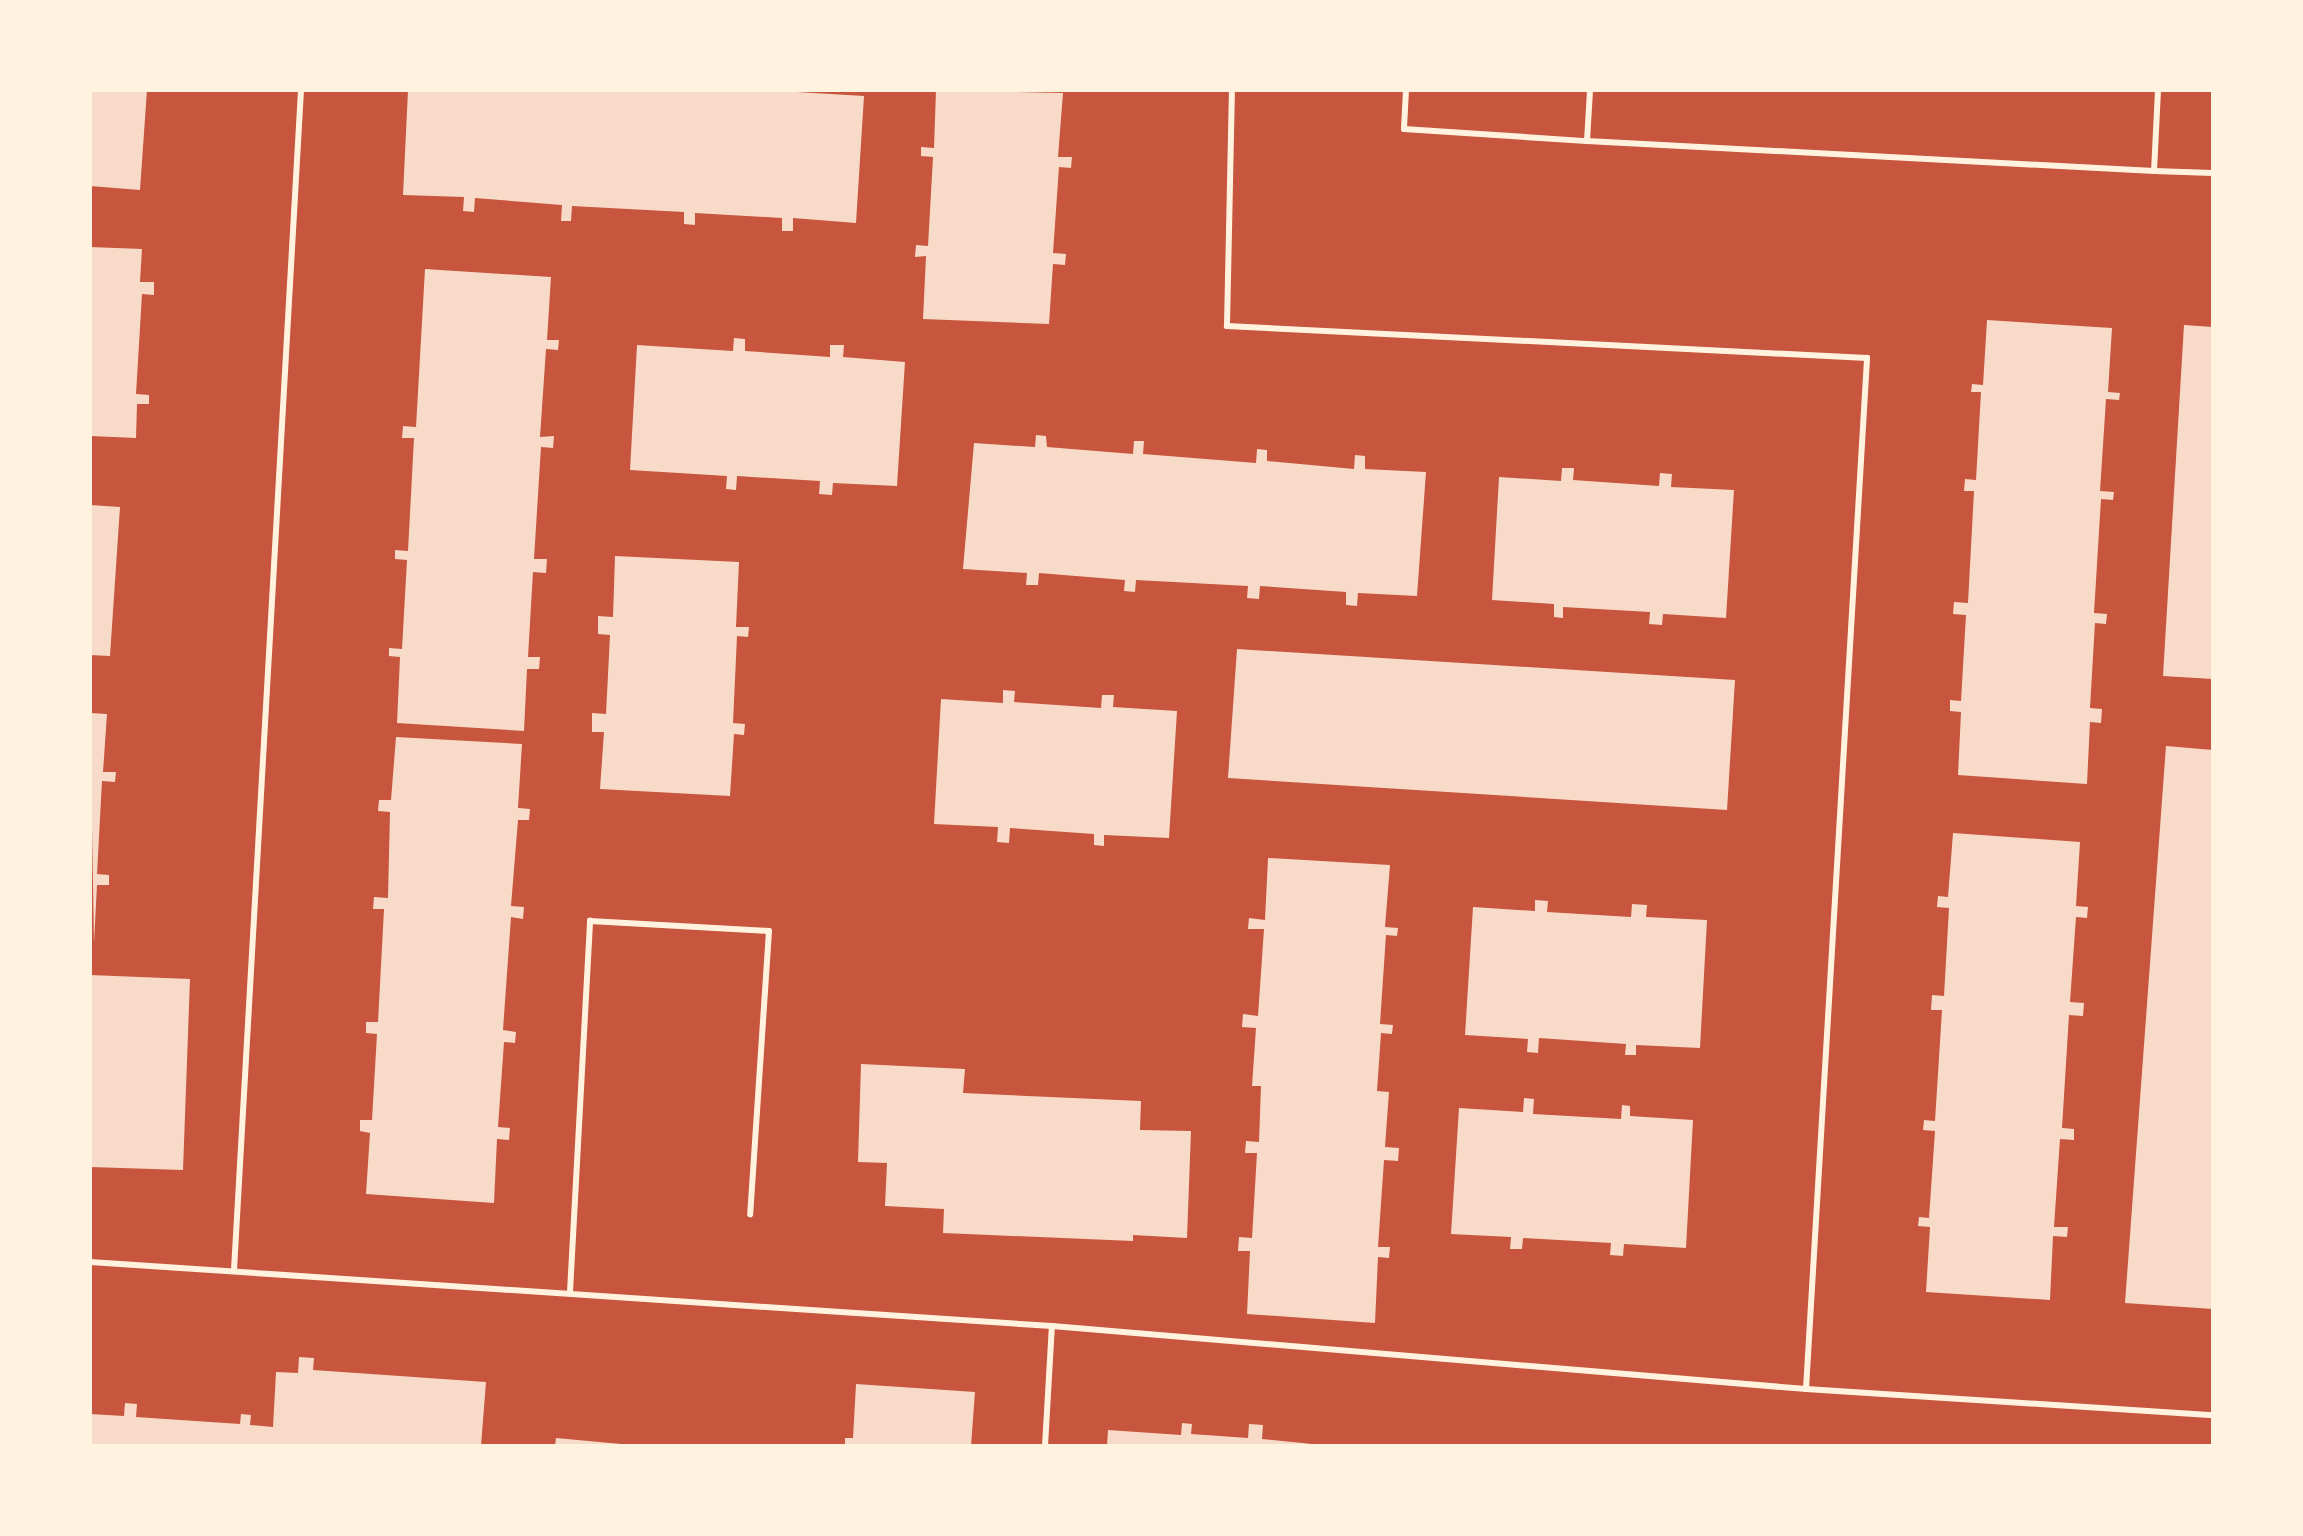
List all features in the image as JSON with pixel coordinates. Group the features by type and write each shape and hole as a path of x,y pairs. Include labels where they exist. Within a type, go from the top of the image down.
{"lane":[{"path":"234,1270 301,90"},
{"path":"1232,90 1227,326 1867,358 1806,1389"},
{"path":"1406,90 1404,129 2213,173"},
{"path":"1587,141 1590,90"},
{"path":"2154,171 2158,90"},
{"path":"570,1292 590,921 769,931 750,1214"},
{"path":"90,1262 1052,1326 1806,1389 2213,1415"},
{"path":"1045,1446 1052,1326"}],"building":[{"path":"90,90 147,90 140,190 90,186"},
{"path":"408,90 763,90 864,96 856,223 793,218 793,231 782,231 782,218 695,213 695,225 684,224 684,212 572,206 571,221 561,221 562,205 475,198 474,212 463,211 464,197 403,195"},
{"path":"936,90 1063,93 1058,157 1072,157 1071,168 1059,167 1053,253 1066,254 1065,265 1053,264 1049,324 923,319 926,256 915,257 916,245 928,246 933,157 921,156 921,147 934,148"},
{"path":"90,247 142,249 140,282 154,282 154,295 142,294 136,394 149,395 149,404 137,404 136,438 90,436"},
{"path":"425,269 551,277 547,340 559,340 558,350 546,349 540,437 554,436 553,448 541,447 534,559 547,559 546,573 533,572 528,657 540,657 539,669 527,669 524,731 397,723 400,657 389,656 389,648 402,649 407,560 395,559 395,550 408,551 414,438 402,438 403,426 416,427"},
{"path":"1987,320 2112,328 2108,392 2120,393 2119,400 2106,399 2100,491 2114,492 2113,500 2101,499 2094,613 2107,614 2106,624 2095,623 2090,708 2102,709 2101,723 2090,722 2087,784 1958,775 1961,712 1950,711 1950,700 1961,701 1966,615 1953,614 1954,602 1968,603 1974,491 1964,491 1965,479 1976,480 1981,392 1971,392 1972,384 1983,385"},
{"path":"2184,325 2213,327 2213,679 2163,676"},
{"path":"734,338 745,339 745,351 830,357 830,345 844,345 843,357 905,362 897,486 833,483 832,495 819,494 820,481 737,476 736,490 726,489 727,476 630,470 637,345 733,351"},
{"path":"1036,435 1046,436 1047,447 1133,454 1134,441 1144,441 1143,454 1256,463 1257,449 1267,450 1267,461 1354,469 1355,455 1365,456 1365,469 1426,472 1417,596 1358,593 1357,606 1346,605 1346,592 1260,586 1259,599 1247,598 1248,586 1136,580 1135,592 1124,591 1125,580 1039,573 1038,585 1026,585 1027,573 963,569 974,443 1035,447"},
{"path":"1562,468 1574,468 1573,480 1659,486 1660,473 1672,474 1671,487 1734,490 1726,618 1663,614 1662,625 1649,624 1650,612 1563,607 1563,618 1554,617 1554,604 1492,600 1499,477 1561,481"},
{"path":"90,505 120,507 110,656 90,655"},
{"path":"615,556 739,562 736,627 749,627 748,637 737,636 733,723 745,724 744,735 734,734 730,796 600,789 604,732 592,732 592,713 606,714 610,635 598,634 598,616 613,617"},
{"path":"1237,649 1735,680 1727,810 1228,778"},
{"path":"1003,690 1015,691 1014,702 1101,708 1102,695 1114,695 1113,707 1177,711 1169,838 1104,835 1104,846 1094,845 1094,834 1010,828 1009,843 997,842 998,827 934,824 941,699 1003,703"},
{"path":"90,713 107,714 103,772 116,772 115,782 102,781 97,874 109,875 109,885 97,885 94,943"},
{"path":"396,737 522,744 518,808 530,809 529,820 518,820 511,906 524,907 523,919 511,917 503,1030 516,1032 515,1043 504,1042 498,1127 510,1128 509,1140 497,1139 494,1203 366,1194 370,1133 360,1131 360,1120 372,1120 377,1034 366,1033 366,1022 378,1022 384,909 373,909 374,897 388,898 390,812 378,811 379,800 391,800"},
{"path":"2166,746 2213,750 2213,1309 2125,1303"},
{"path":"1953,833 2080,842 2076,906 2088,907 2087,918 2076,917 2070,1002 2084,1003 2083,1016 2069,1015 2062,1128 2074,1129 2074,1140 2060,1139 2054,1227 2068,1227 2067,1237 2053,1236 2050,1300 1926,1292 1930,1227 1918,1226 1919,1217 1929,1218 1935,1131 1923,1130 1924,1120 1935,1121 1942,1010 1931,1010 1932,995 1944,996 1949,908 1937,907 1938,896 1948,897"},
{"path":"1268,858 1390,865 1385,927 1398,928 1397,936 1386,935 1380,1024 1393,1025 1392,1034 1381,1033 1377,1091 1389,1092 1385,1147 1399,1148 1398,1161 1384,1160 1378,1247 1390,1247 1389,1258 1378,1257 1375,1323 1247,1314 1250,1251 1238,1251 1239,1237 1252,1238 1257,1153 1245,1153 1246,1141 1259,1142 1261,1086 1252,1086 1256,1028 1242,1027 1243,1014 1258,1016 1264,929 1248,929 1249,918 1265,920"},
{"path":"1535,900 1548,901 1547,912 1631,917 1632,904 1647,905 1646,917 1707,920 1700,1048 1636,1045 1636,1055 1625,1055 1626,1044 1539,1038 1538,1053 1527,1052 1528,1039 1465,1035 1473,907 1535,911"},
{"path":"90,975 190,979 183,1170 90,1167"},
{"path":"861,1064 965,1069 963,1093 1141,1101 1140,1130 1191,1131 1187,1238 1133,1235 1133,1241 943,1233 944,1209 885,1206 887,1163 858,1162"},
{"path":"1524,1098 1534,1099 1533,1114 1621,1119 1622,1105 1630,1106 1630,1116 1693,1120 1686,1248 1624,1244 1623,1256 1610,1255 1611,1243 1523,1238 1522,1249 1510,1249 1511,1237 1451,1234 1459,1108 1523,1112"},
{"path":"299,1357 314,1358 313,1370 486,1382 481,1446 90,1446 90,1414 124,1416 125,1403 137,1404 136,1417 240,1424 241,1414 251,1415 250,1425 273,1427 276,1372 298,1373"},
{"path":"856,1384 975,1392 971,1446 845,1446 845,1438 853,1438"},
{"path":"1182,1423 1192,1424 1191,1434 1248,1438 1249,1424 1263,1425 1262,1439 1332,1446 1107,1446 1108,1430 1181,1435"},
{"path":"556,1438 621,1444 555,1446"}]}
